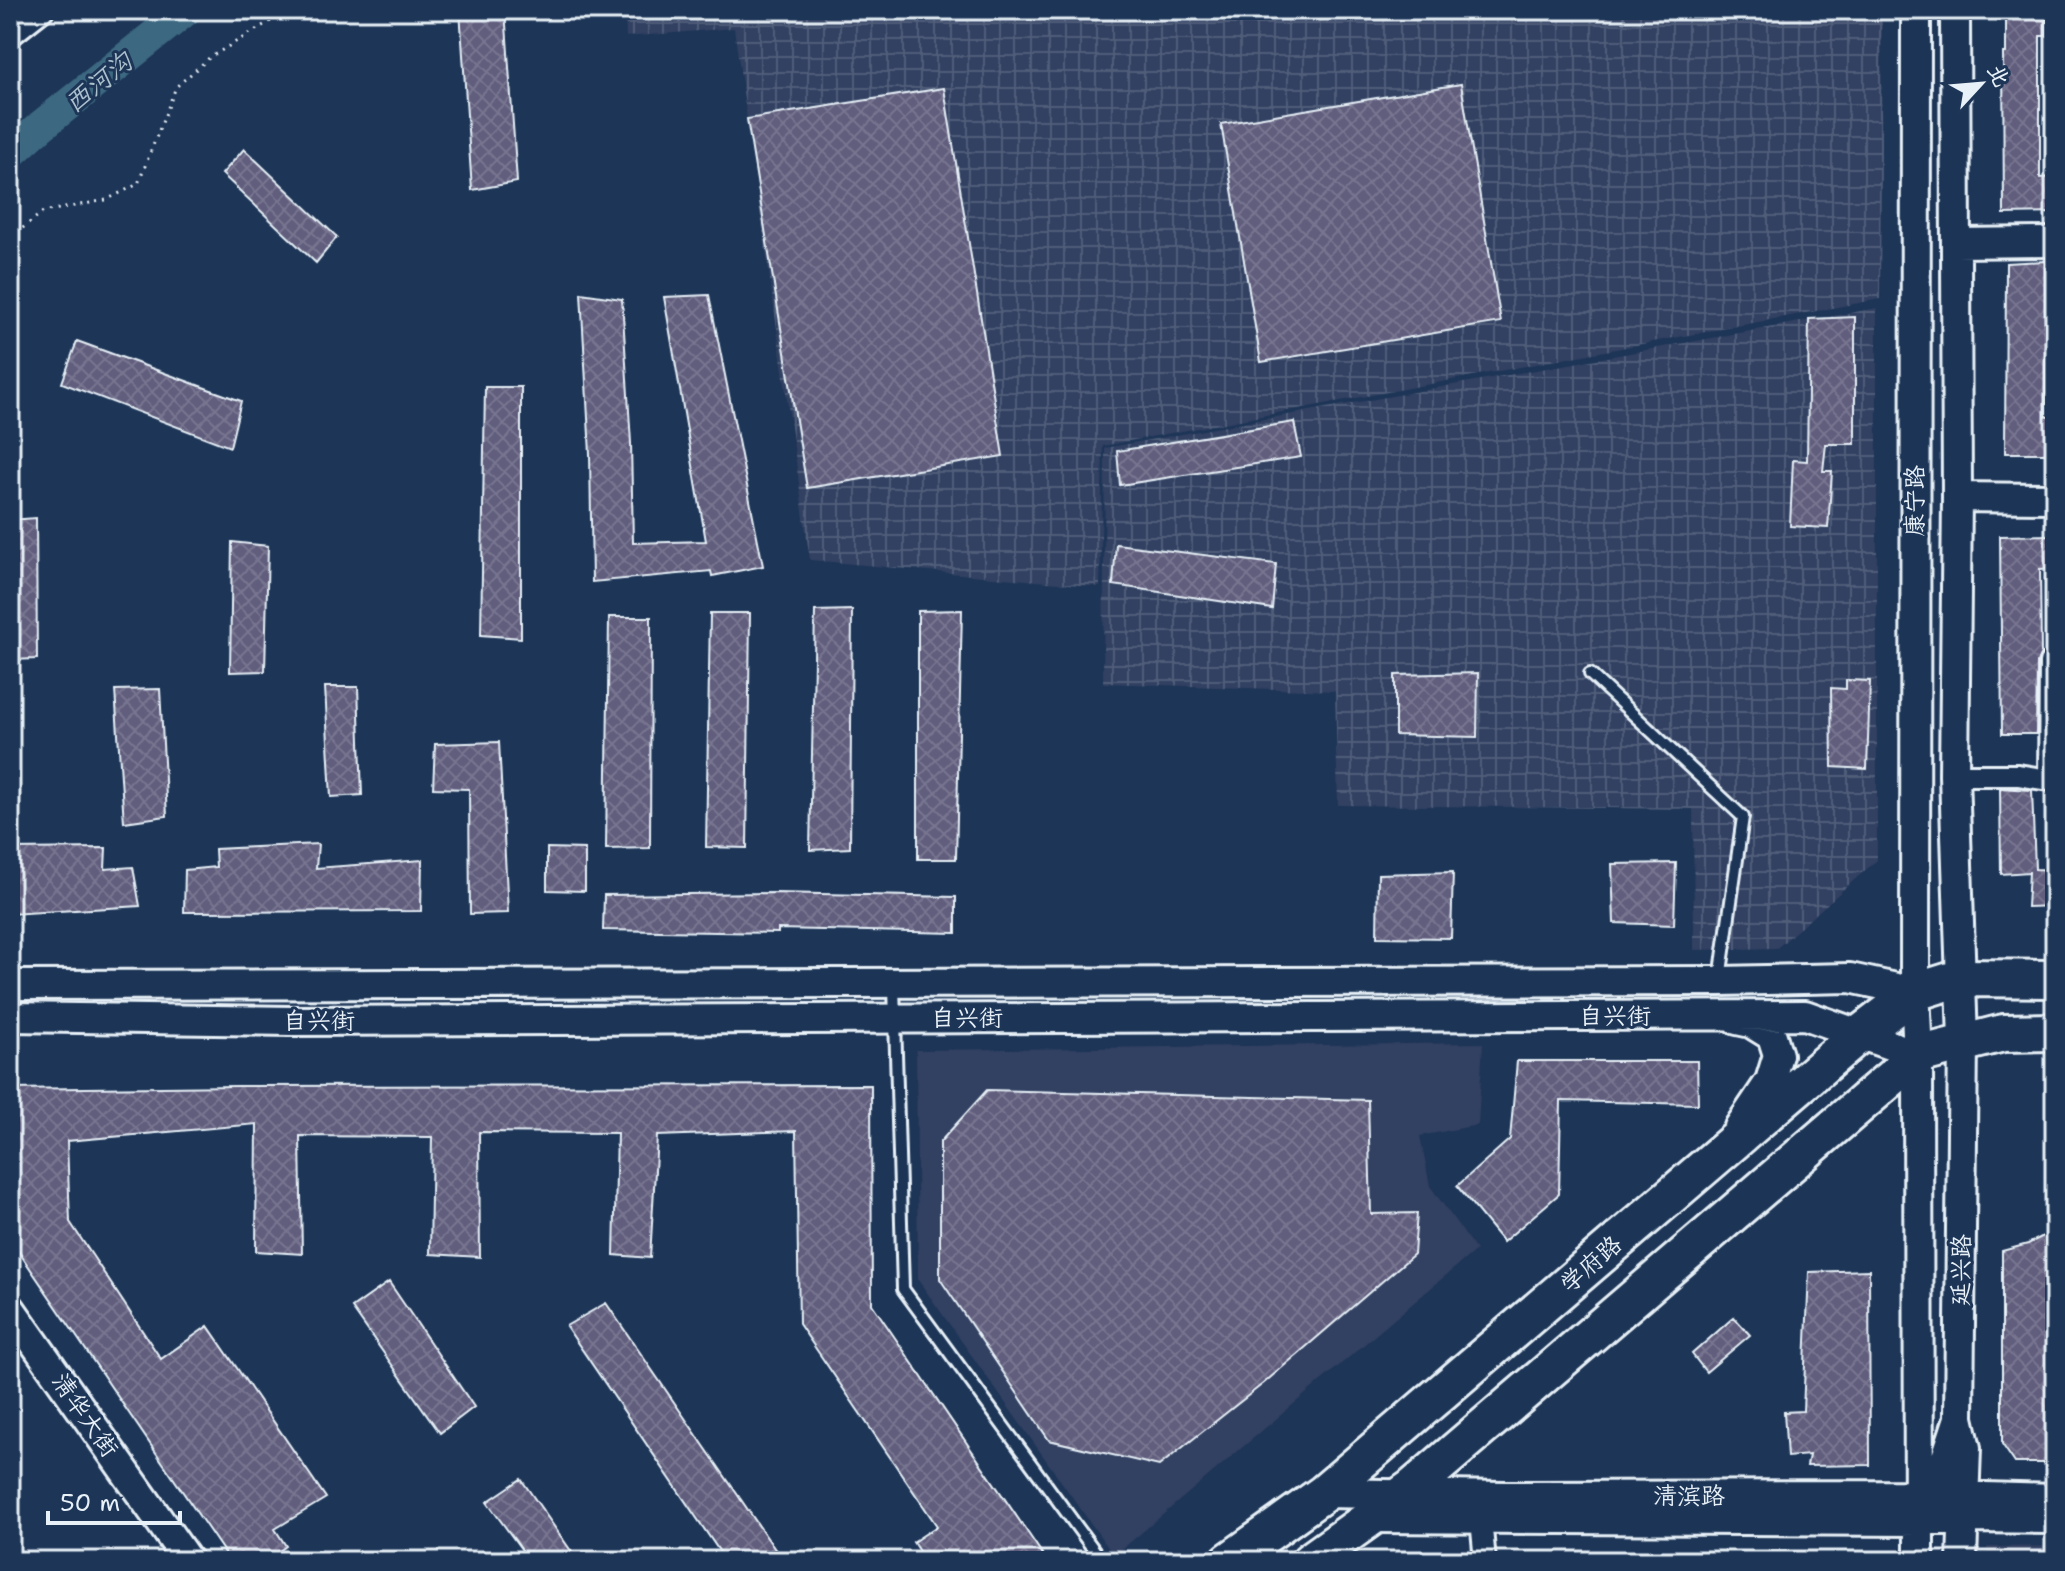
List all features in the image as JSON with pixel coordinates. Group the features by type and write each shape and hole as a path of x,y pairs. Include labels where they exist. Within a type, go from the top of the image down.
{"highway":[{"name":"学府路","path":"1229,1561 1324,1493 1860,1034 1915,992 1960,978 2055,979"},
{"path":"1310,1561 1404,1494 1918,1055 2003,1033 2055,1032"}],"main road":[{"name":"康宁路","path":"1915,992 1916,10"},
{"name":"康宁路","path":"1955,10 1957,497 1954,775 1960,978"},
{"path":"1956,243 2055,242"},
{"path":"1957,497 2055,498"},
{"name":"自兴街","path":"10,985 1720,981 1850,978 1915,992"},
{"name":"延兴路","path":"1919,1561 1966,1448 1959,1418 1963,1041 1960,978"},
{"name":"延兴路","path":"1915,992 1940,1508 1962,1561"},
{"path":"1712,1015 1751,1023 1772,1036 1778,1055 1770,1081 1720,1153"},
{"name":"自兴街","path":"10,1017 291,1021 1805,1015 1918,1055"},
{"name":"清华大街","path":"10,1308 188,1561"},
{"name":"清华大街","path":"10,1338 166,1561"},
{"name":"清滨路","path":"1324,1493 1940,1508 2055,1519"},
{"name":"清滨路","path":"1370,1518 1481,1519 1940,1508 2055,1499"},
{"path":"1936,1561 1940,1508"}],"street":[{"path":"10,36 43,10"},
{"path":"1954,775 2018,775 2052,780 2050,663 2055,663"},
{"path":"1481,1519 1485,1561"}],"lane":[{"path":"1590,674 1743,817 1720,981"},
{"path":"894,984 903,1289 1102,1561"}],"path":[{"path":"10,238 43,212 106,200 138,184 176,87 209,58 289,10"}],"shaded area":[{"path":"625,10 1882,10 1880,299 1103,446 1100,587 810,560 734,28 626,37"},
{"path":"1877,308 1877,860 1777,948 1694,950 1693,809 1338,805 1335,691 1103,683 1105,448"},
{"path":"1483,1043 1478,1125 1420,1136 1430,1186 1476,1250 1114,1556 918,1280 916,1050"},
{"path":"2055,1546 2055,1561 1986,1561 1987,1547"}],"building":[{"path":"460,10 505,10 517,182 472,190"},
{"path":"2006,10 2046,10 2046,36 2040,36 2040,178 2055,177 2055,213 2004,214 2003,53 2006,53"},
{"path":"1461,84 1501,322 1261,362 1221,124"},
{"path":"944,88 1003,456 807,488 747,119"},
{"path":"244,149 337,237 316,263 222,174"},
{"path":"2045,261 2046,417 2055,416 2055,453 2005,453 2006,263"},
{"path":"581,293 622,299 631,443 633,543 706,541 664,297 709,295 763,566 712,576 711,571 592,582 590,454"},
{"path":"1855,317 1855,444 1826,444 1823,471 1832,471 1828,528 1790,526 1793,460 1807,461 1809,319"},
{"path":"77,341 241,401 230,447 62,383"},
{"path":"485,387 521,387 521,638 481,635"},
{"path":"1294,422 1301,457 1120,485 1117,451"},
{"path":"36,518 37,659 10,660 10,520"},
{"path":"2055,535 2055,568 2040,569 2041,654 2037,663 2036,734 2002,734 2000,536"},
{"path":"232,542 268,546 265,671 230,672"},
{"path":"1116,544 1276,564 1272,609 1113,585"},
{"path":"852,610 850,848 810,850 815,611"},
{"path":"962,610 956,859 918,859 918,611"},
{"path":"710,613 750,613 747,848 706,847"},
{"path":"609,617 651,617 650,848 606,849"},
{"path":"1478,673 1477,737 1395,735 1395,675"},
{"path":"1846,680 1870,681 1867,769 1832,767 1831,688 1846,689"},
{"path":"325,687 358,687 362,795 331,797"},
{"path":"160,689 167,816 124,822 115,690"},
{"path":"499,742 508,913 470,914 469,789 433,788 435,744"},
{"path":"2000,788 2032,790 2035,869 2055,870 2055,906 2027,907 2029,872 2001,874"},
{"path":"318,844 316,868 422,860 421,911 184,912 185,870 216,867 215,849"},
{"path":"106,848 105,869 133,867 140,906 10,914 10,849"},
{"path":"547,848 585,849 585,891 547,890"},
{"path":"1676,863 1674,925 1614,923 1612,864"},
{"path":"1453,872 1451,938 1377,937 1378,874"},
{"path":"775,893 956,897 956,933 778,929 778,933 603,930 604,895"},
{"path":"1517,1061 1697,1061 1698,1104 1561,1101 1559,1194 1503,1242 1457,1186 1510,1139"},
{"path":"871,1085 872,1304 1047,1561 925,1561 913,1542 937,1526 799,1324 796,1131 657,1136 650,1258 614,1255 617,1133 479,1132 480,1257 430,1254 432,1137 300,1136 302,1254 256,1251 257,1124 67,1141 70,1222 161,1359 208,1326 326,1498 275,1529 286,1546 266,1561 230,1561 10,1239 10,1089"},
{"path":"987,1090 1368,1100 1371,1214 1417,1213 1414,1254 1264,1383 1159,1466 1049,1440 940,1279 940,1142"},
{"path":"2055,1230 2055,1322 2051,1324 2048,1419 2055,1419 2055,1463 2015,1463 2002,1444 2002,1251 2028,1244"},
{"path":"1869,1270 1870,1465 1807,1466 1809,1455 1787,1457 1784,1412 1803,1411 1809,1272"},
{"path":"389,1282 474,1407 440,1433 352,1308"},
{"path":"606,1303 783,1561 726,1561 566,1326"},
{"path":"1734,1317 1750,1335 1706,1372 1692,1354"},
{"path":"521,1479 578,1561 530,1561 487,1502"}],"waterway":[{"name":"西河沟","path":"10,154 186,10"}]}
